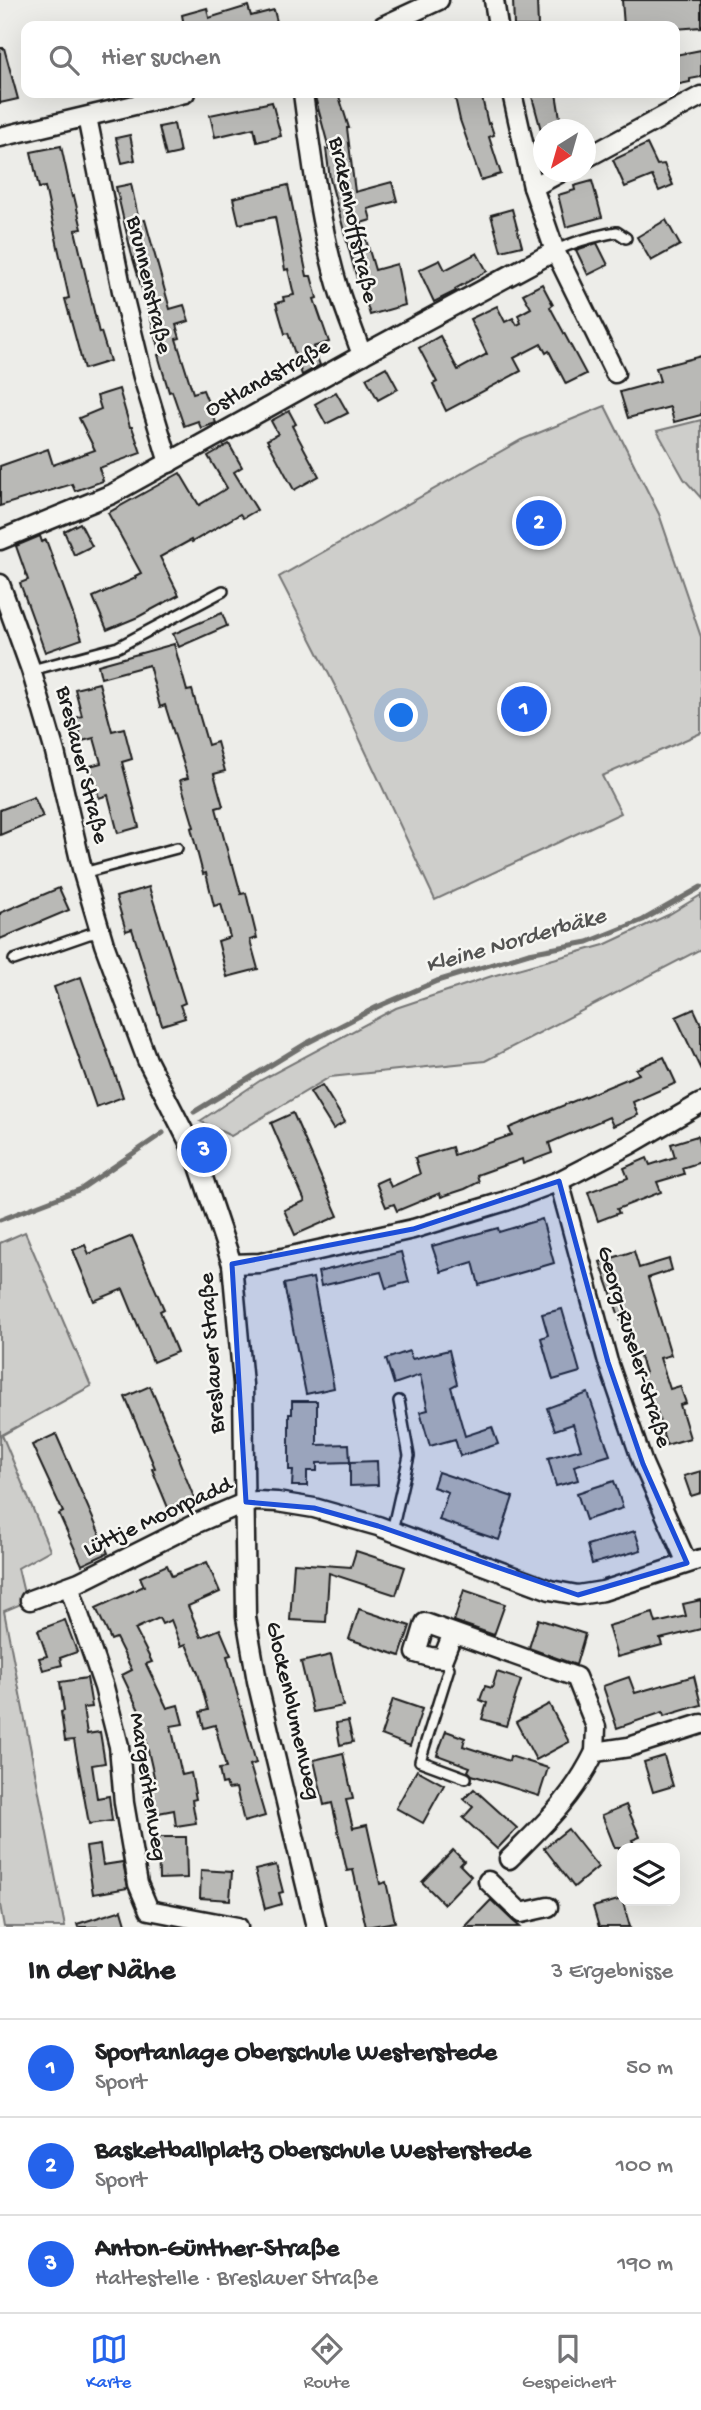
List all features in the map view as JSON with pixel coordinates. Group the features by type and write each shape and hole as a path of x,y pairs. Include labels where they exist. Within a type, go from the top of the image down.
{"street":[{"path":"394,21 439,0"},
{"path":"494,0 497,21"},
{"path":"596,153 701,96"},
{"path":"0,137 165,98"},
{"name":"Brakenhoffstraße","path":"304,98 314,177 326,236 340,293 362,355"},
{"path":"513,98 533,187 555,251 615,373"},
{"name":"Brunnenstraße","path":"87,117 122,291 143,377 169,463"},
{"path":"533,187 542,182"},
{"name":"Ostlandstraße","path":"0,540 112,494 555,251"},
{"name":"Breslauer Straße","path":"0,584 55,752 83,873 101,933 147,1060 199,1165 232,1264 243,1384 246,1502"},
{"path":"232,1264 260,1263 412,1229 506,1201 559,1181 701,1103"},
{"name":"Georg-Ruseler-Straße","path":"559,1181 613,1374 643,1464 694,1561"},
{"name":"Lüttje Moorpadd","path":"30,1601 69,1586 246,1502 277,1502 314,1508 392,1531 550,1590 578,1595 603,1591 694,1561"},
{"name":"Glockenblumenweg","path":"246,1502 246,1617 257,1681 317,1926"},
{"name":"Margeritenweg","path":"69,1586 104,1687 119,1746 124,1802 138,1884 149,1910 238,1927"},
{"path":"453,1633 443,1658 416,1653 425,1623 453,1633 576,1677 596,1727 595,1752 566,1801 509,1859"},
{"path":"595,1752 629,1747 701,1724"},
{"path":"488,1881 521,1913 548,1908"}],"lane":[{"path":"555,251 572,242 617,232 626,238"},
{"name":"Breslauer Straße","path":"27,671 118,646 223,591"},
{"name":"Breslauer Straße","path":"83,873 177,848"},
{"path":"14,960 89,934 101,933"},
{"path":"392,1531 410,1456 399,1401"},
{"path":"443,1658 449,1668 420,1761 466,1778"}],"highlighted area":[{"path":"559,1181 608,1362 643,1464 687,1563 578,1595 378,1526 314,1508 246,1502 232,1264 413,1229"}],"shaded area":[{"path":"605,406 659,514 701,637 701,733 602,776 621,813 435,900 335,686 279,577 521,440"},
{"path":"701,420 701,498 684,479 657,431"},
{"path":"701,895 701,949 485,1061 330,1077 231,1136 200,1121 261,1080 396,1008 492,976 604,945 668,915"},
{"path":"25,1232 91,1386 2,1435 50,1550 18,1568 26,1602 4,1611 65,1927 4,1927 0,1905 0,1243"}],"building":[{"path":"513,0 537,0 538,21 514,21"},
{"path":"622,0 701,0 701,27 680,29 680,21 624,21"},
{"path":"248,6 251,16 274,10 277,21 183,21 182,15 207,8 209,18"},
{"path":"0,48 4,48 18,99 0,103"},
{"path":"701,50 701,77 680,84 680,54"},
{"path":"315,98 340,98 349,128 355,192 392,182 397,201 368,209 371,220 361,223 375,270 397,264 405,305 370,315 359,278 357,279 330,179 326,149 329,149"},
{"path":"455,98 482,98 488,124 490,123 494,135 489,137 501,174 481,180"},
{"path":"532,98 557,98 560,119 538,119"},
{"path":"272,102 281,136 257,142 254,128 215,137 210,115"},
{"path":"174,124 180,153 166,156 159,127"},
{"path":"130,135 135,160 122,163 116,138"},
{"path":"647,144 657,165 664,164 673,185 659,191 652,176 625,187 613,160"},
{"path":"61,146 82,229 75,230 99,333 101,332 110,361 84,369 65,299 69,298 45,187 39,188 31,152"},
{"path":"592,182 602,217 566,227 558,195 575,190 574,186"},
{"path":"131,184 139,221 145,220 170,309 184,305 189,321 176,325 180,338 176,339 193,393 203,390 216,423 201,428 198,421 184,426 172,391 169,392 158,355 161,354 131,252 116,187"},
{"path":"288,185 307,276 311,276 317,298 314,299 329,342 313,347 320,365 302,375 276,303 284,301 283,297 294,295 288,269 285,270 275,217 239,224 233,198"},
{"path":"512,209 522,246 501,251 491,215"},
{"path":"666,220 680,245 651,261 637,237"},
{"path":"597,243 608,265 588,275 576,250"},
{"path":"477,253 487,271 434,302 419,270 440,260 445,270"},
{"path":"542,284 553,305 550,307 586,374 566,384 549,351 546,353 541,344 514,358 521,371 446,411 433,384 437,382 419,348 440,336 458,370 487,354 470,319 497,306 505,322 513,318 517,325 521,323 518,315 531,308 523,294"},
{"path":"701,356 701,415 674,422 670,407 628,418 620,392 660,381 656,368"},
{"path":"386,367 398,389 378,400 366,378"},
{"path":"119,389 141,453 99,468 103,481 75,491 72,484 0,506 0,466 48,449 53,465 95,450 79,418 101,409 97,396"},
{"path":"336,392 348,413 326,424 315,404"},
{"path":"289,411 296,424 292,426 319,476 294,490 267,440 278,434 271,421"},
{"path":"229,444 242,467 234,472 257,510 243,518 240,514 160,557 179,595 107,630 93,597 136,578 135,576 141,573 108,513 180,473 199,505 227,488 208,456"},
{"path":"80,523 92,546 74,555 64,531"},
{"path":"40,536 42,542 46,540 82,639 45,652 20,583 28,580 16,546"},
{"path":"222,613 227,626 179,647 173,634"},
{"path":"174,644 187,691 192,690 208,745 217,742 225,771 214,774 223,806 216,808 241,894 246,893 257,938 250,940 258,969 227,977 218,941 230,937 221,904 214,906 206,873 203,874 191,828 194,827 180,780 188,778 165,705 160,707 149,665 101,678 98,665"},
{"path":"99,683 112,731 124,728 132,759 122,762 139,827 118,833 108,795 99,798 90,766 101,763 94,738 82,741 76,718 82,716 75,689"},
{"path":"34,797 43,817 0,835 0,810"},
{"path":"149,887 185,1003 180,1005 185,1018 162,1025 132,929 126,931 116,897"},
{"path":"59,888 69,910 0,939 0,913"},
{"path":"81,977 123,1097 96,1107 54,987"},
{"path":"694,1009 701,1024 701,1070 676,1017"},
{"path":"664,1057 676,1083 633,1102 638,1115 613,1126 609,1117 549,1143 552,1153 523,1164 522,1159 477,1175 479,1182 465,1189 441,1197 440,1193 397,1211 394,1204 386,1207 376,1183 387,1178 391,1187 420,1174 415,1158 452,1147 454,1155 512,1135 509,1128 639,1074 636,1069"},
{"path":"322,1085 345,1122 333,1129 310,1092"},
{"path":"293,1113 338,1216 295,1235 284,1210 305,1201 271,1123"},
{"path":"697,1136 701,1162 682,1168 684,1174 657,1182 661,1192 617,1209 619,1213 598,1221 588,1192 628,1178 624,1168 647,1158 650,1165 675,1157 671,1144"},
{"path":"542,1219 554,1263 479,1285 473,1262 441,1272 432,1246 498,1228 499,1232"},
{"path":"132,1236 164,1309 160,1311 177,1352 153,1362 123,1289 94,1301 73,1250 85,1245 89,1254"},
{"path":"634,1251 639,1268 669,1259 672,1270 648,1278 671,1355 660,1358 670,1389 680,1386 686,1403 680,1405 690,1438 666,1445 657,1412 653,1414 640,1375 645,1373 639,1354 633,1356 600,1262"},
{"path":"401,1252 409,1282 386,1288 381,1272 321,1286 318,1272"},
{"path":"313,1278 334,1388 306,1394 284,1284"},
{"path":"562,1309 580,1372 553,1380 541,1338 548,1335 542,1314"},
{"path":"449,1350 457,1384 451,1387 465,1436 492,1427 498,1444 460,1456 455,1439 430,1446 420,1412 428,1410 420,1375 394,1384 386,1359 409,1351 412,1359"},
{"path":"150,1386 197,1505 171,1515 152,1469 155,1468 125,1397"},
{"path":"588,1393 610,1455 574,1466 578,1480 556,1486 548,1458 581,1449 573,1424 555,1430 547,1408"},
{"path":"292,1401 317,1401 317,1445 349,1444 350,1462 317,1463 317,1471 307,1471 307,1486 292,1486 293,1470 289,1470 289,1414 292,1414"},
{"path":"56,1434 108,1553 82,1565 59,1514 63,1512 32,1445"},
{"path":"377,1461 378,1485 350,1486 350,1462"},
{"path":"701,1471 701,1493 691,1496 684,1476"},
{"path":"438,1472 513,1497 499,1540 439,1520 448,1492 433,1487"},
{"path":"614,1481 623,1508 586,1520 577,1493"},
{"path":"635,1531 641,1550 592,1564 587,1545"},
{"path":"356,1551 405,1567 396,1595 329,1573 326,1622 290,1620 294,1563 351,1567"},
{"path":"207,1562 220,1592 188,1606 201,1637 220,1629 231,1655 227,1656 256,1763 250,1765 265,1816 244,1822 236,1788 228,1789 226,1783 222,1784 219,1769 226,1768 215,1725 204,1728 200,1712 208,1710 198,1673 186,1644 181,1646 171,1620 162,1624 159,1618 135,1629 152,1662 146,1664 167,1708 178,1705 183,1724 171,1726 182,1775 191,1773 196,1799 192,1800 196,1823 176,1826 174,1810 148,1815 143,1784 155,1781 142,1724 145,1723 122,1675 132,1670 116,1638 111,1640 96,1608 144,1586 140,1577 167,1565 172,1576"},
{"path":"464,1590 505,1604 494,1635 454,1621"},
{"path":"701,1600 701,1629 660,1639 662,1645 617,1657 608,1626 653,1613 656,1623 686,1616 683,1604"},
{"path":"359,1609 410,1626 400,1656 349,1639"},
{"path":"538,1619 585,1634 576,1665 529,1648"},
{"path":"65,1620 77,1652 60,1658 62,1665 43,1670 39,1658 47,1656 38,1630"},
{"path":"331,1655 343,1706 313,1712 301,1662"},
{"path":"497,1672 521,1680 506,1726 482,1719 487,1703 480,1700 485,1686 492,1688"},
{"path":"694,1676 701,1705 664,1716 663,1712 617,1728 603,1686 629,1677 635,1693"},
{"path":"87,1678 92,1707 83,1708 87,1734 100,1732 105,1763 92,1765 97,1798 109,1796 112,1821 89,1824 74,1740 65,1741 60,1682"},
{"path":"393,1699 422,1709 410,1746 381,1735"},
{"path":"549,1704 569,1742 536,1760 516,1722"},
{"path":"348,1721 353,1742 340,1745 336,1723"},
{"path":"446,1731 465,1738 463,1746 509,1761 510,1756 548,1768 539,1796 472,1775 468,1771 470,1767 437,1755"},
{"path":"343,1753 353,1799 346,1800 353,1828 367,1825 380,1884 386,1882 395,1922 366,1927 353,1870 347,1871 332,1803 324,1805 314,1760"},
{"path":"664,1756 673,1786 653,1792 644,1762"},
{"path":"417,1770 444,1785 423,1823 396,1808"},
{"path":"474,1789 517,1828 497,1849 463,1818 473,1807 464,1799"},
{"path":"626,1805 640,1837 632,1840 634,1843 617,1843 615,1848 602,1815"},
{"path":"568,1829 598,1867 574,1887 544,1848"},
{"path":"158,1837 186,1837 187,1878 159,1879"},
{"path":"100,1845 103,1865 123,1862 128,1888 93,1894 86,1847"},
{"path":"453,1850 464,1861 460,1865 471,1876 444,1904 422,1882"},
{"path":"276,1865 283,1892 279,1893 282,1904 265,1909 255,1870"},
{"path":"201,1870 232,1872 230,1900 200,1898"},
{"path":"491,1900 513,1921 520,1927 465,1927"},
{"path":"617,1900 617,1906 624,1906 630,1927 599,1927 593,1907"},
{"path":"122,1910 127,1927 78,1927 77,1924"}],"waterway":[{"name":"Kleine Norderbäke","path":"194,1112 307,1043 377,1007 437,981 529,953 588,942 643,920 701,887"},
{"name":"Kleine Norderbäke","path":"0,1220 81,1189 163,1133"}],"place":[{"name":"Basketballplatz Oberschule Westerstede","path":"539,523"},
{"name":"Sportanlage Oberschule Westerstede","path":"524,709"},
{"name":"Anton-Günther-Straße","path":"204,1150"}]}
